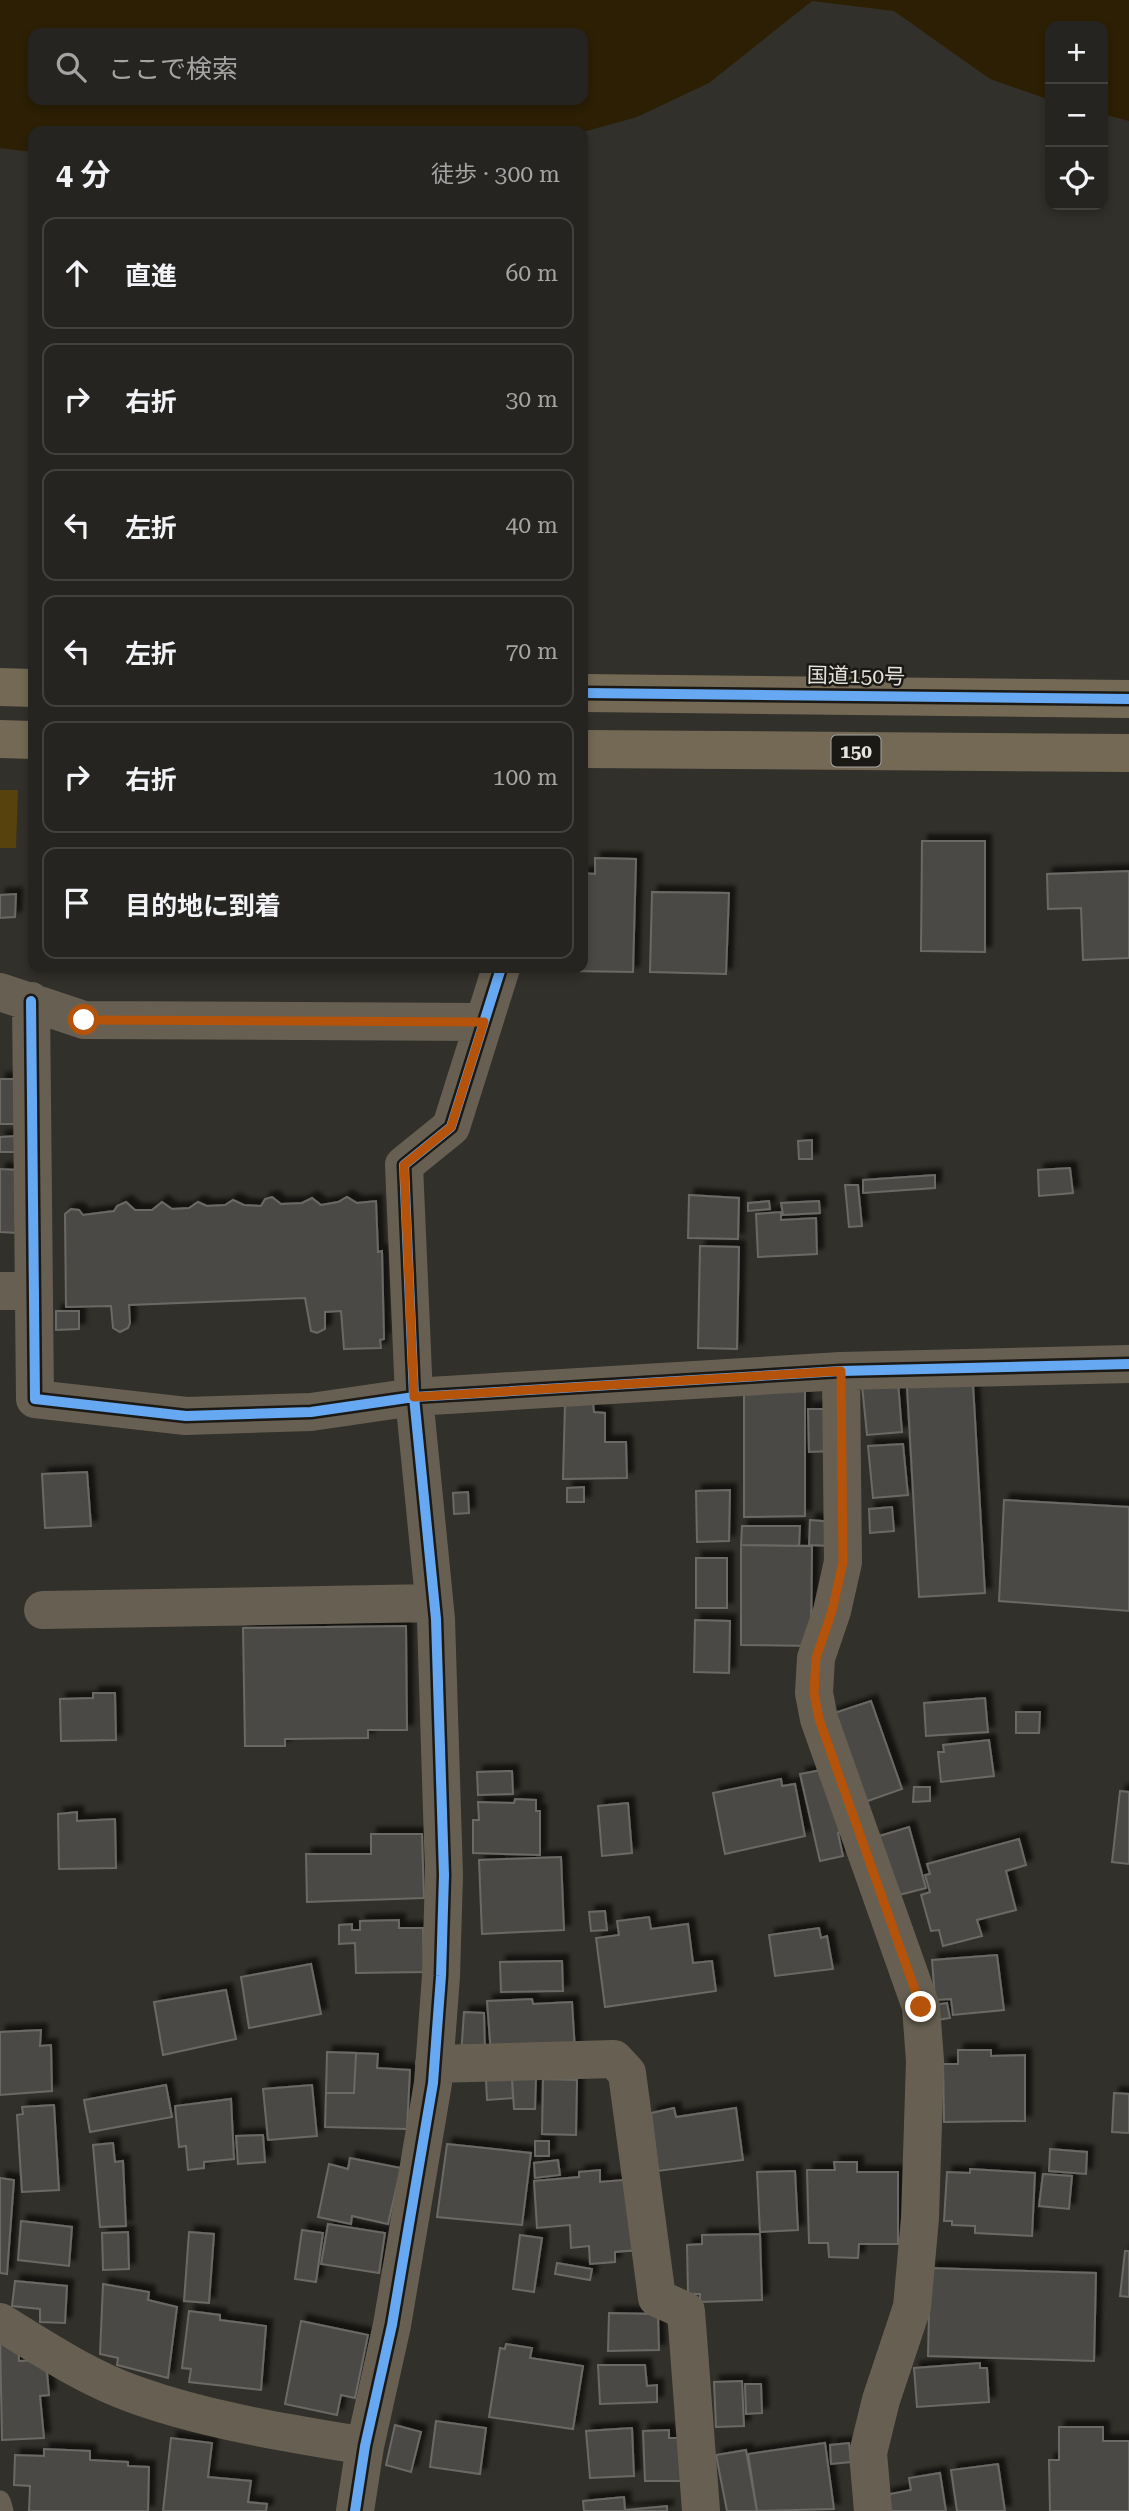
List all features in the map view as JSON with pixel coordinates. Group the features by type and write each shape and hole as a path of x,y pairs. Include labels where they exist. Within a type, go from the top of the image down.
{"highway":[{"path":"0,687 28,688"},
{"name":"国道150号","path":"588,693 1129,699"},
{"path":"0,739 28,740"},
{"name":"150","path":"588,749 1129,753"}],"street":[{"path":"355,2511 365,2446 392,2325 434,2064 444,1875 434,1603 414,1397 404,1165 451,1127 499,973"},
{"path":"484,1022 84,1020 16,996 17,1291 35,1399 186,1416 311,1412 414,1397 841,1371 1129,1364"},
{"path":"841,1371 843,1562 832,1611 816,1658 814,1693 819,1719 921,2007 925,2061 920,2218 912,2307 880,2400 868,2453 873,2511"},
{"path":"43,1610 434,1603"},
{"path":"434,2064 614,2059 628,2073 657,2298 686,2311 701,2511"},
{"path":"0,2322 71,2367 136,2395 249,2425 365,2446"}],"lane":[{"path":"0,2501 3,2511"}],"shaded area":[{"path":"0,0 1129,0 1129,121 1108,115 1108,21 1045,21 1045,98 990,79 894,11 812,1 709,83 637,117 588,131 588,126 28,126 28,151 0,148"},
{"path":"0,790 18,790 16,848 0,848"}],"building":[{"path":"922,841 985,841 985,952 921,951"},
{"path":"595,858 636,859 633,972 588,971 588,873 595,874"},
{"path":"1129,871 1129,958 1083,960 1081,908 1048,909 1047,874"},
{"path":"652,892 729,893 726,974 650,972"},
{"path":"16,894 15,917 0,918 0,895"},
{"path":"0,1079 16,1079 17,1124 0,1124"},
{"path":"16,1136 15,1152 0,1152 0,1137"},
{"path":"812,1140 812,1159 799,1159 798,1141"},
{"path":"1070,1168 1073,1193 1039,1196 1038,1170"},
{"path":"0,1169 18,1170 18,1233 0,1232"},
{"path":"935,1175 935,1188 863,1193 863,1180"},
{"path":"845,1185 858,1185 862,1226 849,1227"},
{"path":"689,1195 739,1198 738,1239 688,1238"},
{"path":"272,1197 281,1204 302,1203 312,1198 321,1205 338,1202 347,1197 357,1203 376,1201 378,1252 382,1251 384,1339 380,1340 381,1348 344,1349 341,1311 325,1312 325,1329 317,1333 311,1331 305,1298 129,1305 130,1323 128,1328 120,1332 113,1328 111,1306 66,1307 65,1214 71,1209 79,1210 83,1215 114,1211 117,1206 126,1202 135,1210 152,1210 162,1202 172,1209 189,1208 198,1202 207,1206 225,1205 233,1200 244,1205 261,1206 265,1199"},
{"path":"769,1201 770,1209 748,1211 748,1203"},
{"path":"819,1201 820,1213 783,1215 781,1203"},
{"path":"781,1212 781,1220 816,1218 817,1254 758,1257 756,1214"},
{"path":"700,1246 739,1247 737,1349 698,1348"},
{"path":"56,1311 79,1311 79,1329 56,1330"},
{"path":"898,1382 902,1432 867,1435 862,1385"},
{"path":"973,1384 985,1593 919,1597 907,1387"},
{"path":"744,1386 805,1387 805,1516 744,1517"},
{"path":"565,1403 593,1403 594,1412 605,1413 605,1442 626,1442 627,1478 563,1479"},
{"path":"808,1409 832,1409 833,1451 809,1452"},
{"path":"903,1444 908,1495 873,1498 868,1446"},
{"path":"87,1472 91,1526 45,1528 42,1474"},
{"path":"584,1487 584,1502 567,1502 567,1488"},
{"path":"730,1490 729,1541 697,1542 696,1491"},
{"path":"468,1492 469,1513 454,1514 453,1493"},
{"path":"1004,1500 1129,1507 1129,1611 999,1601"},
{"path":"892,1507 894,1531 870,1533 869,1509"},
{"path":"810,1520 834,1522 832,1546 809,1545"},
{"path":"742,1526 800,1526 799,1546 741,1545"},
{"path":"741,1545 812,1546 811,1646 741,1645"},
{"path":"696,1558 727,1558 727,1608 696,1608"},
{"path":"695,1620 730,1621 729,1673 694,1672"},
{"path":"406,1626 407,1730 368,1730 368,1738 285,1739 285,1746 245,1746 243,1628"},
{"path":"93,1693 115,1693 116,1740 61,1741 60,1699 93,1698"},
{"path":"985,1698 988,1732 926,1736 924,1703"},
{"path":"871,1701 902,1789 865,1802 831,1714"},
{"path":"1016,1712 1040,1712 1039,1733 1016,1733"},
{"path":"989,1740 994,1776 941,1782 938,1752 944,1752 943,1745"},
{"path":"827,1769 847,1830 838,1833 843,1856 820,1861 800,1774"},
{"path":"512,1771 513,1794 478,1795 477,1772"},
{"path":"781,1779 782,1786 795,1784 805,1836 725,1854 713,1793"},
{"path":"914,1787 930,1787 930,1801 913,1802"},
{"path":"1120,1791 1129,1792 1129,1864 1112,1862"},
{"path":"515,1799 536,1800 536,1811 540,1811 540,1855 473,1853 473,1820 479,1820 478,1802 514,1803"},
{"path":"628,1803 632,1853 602,1856 598,1806"},
{"path":"77,1812 77,1821 115,1819 116,1868 59,1869 58,1814"},
{"path":"909,1827 926,1888 895,1896 876,1837"},
{"path":"371,1834 422,1834 424,1898 307,1902 306,1854 371,1854"},
{"path":"1019,1839 1026,1865 1006,1871 1016,1910 977,1920 982,1936 943,1946 939,1930 931,1931 921,1895 930,1892 925,1875 930,1874 927,1864"},
{"path":"561,1857 564,1930 482,1934 479,1860"},
{"path":"605,1911 607,1930 591,1931 589,1912"},
{"path":"649,1917 651,1929 688,1924 693,1963 712,1961 716,1991 605,2007 596,1938 619,1935 617,1921"},
{"path":"399,1920 399,1928 423,1928 424,1972 356,1973 355,1943 339,1944 339,1925 352,1924 352,1930 360,1930 360,1921"},
{"path":"819,1928 821,1938 827,1936 833,1969 775,1976 769,1935"},
{"path":"997,1955 1004,2010 953,2015 951,1999 935,2000 932,1960"},
{"path":"562,1961 563,1991 501,1992 500,1962"},
{"path":"311,1964 321,2014 249,2028 241,1977"},
{"path":"226,1990 236,2039 163,2055 154,2002"},
{"path":"532,1999 533,2004 572,2002 575,2051 491,2054 487,2001"},
{"path":"947,2003 950,2018 937,2020 935,2005"},
{"path":"464,2012 484,2013 485,2054 461,2056"},
{"path":"41,2030 40,2046 51,2045 52,2091 0,2095 0,2032"},
{"path":"958,2050 991,2050 991,2056 1025,2055 1025,2121 944,2122 943,2064 958,2064"},
{"path":"327,2052 356,2053 354,2093 326,2093"},
{"path":"356,2053 378,2054 377,2068 410,2070 407,2129 325,2127 326,2093 354,2093"},
{"path":"536,2078 535,2109 514,2109 512,2079"},
{"path":"512,2079 513,2098 487,2100 486,2080"},
{"path":"543,2079 577,2080 576,2135 542,2134"},
{"path":"166,2085 172,2117 90,2132 84,2100"},
{"path":"312,2085 317,2136 268,2140 263,2089"},
{"path":"1114,2093 1129,2094 1129,2133 1112,2132"},
{"path":"231,2099 234,2159 204,2162 204,2168 188,2170 186,2146 179,2147 175,2106"},
{"path":"54,2105 59,2190 22,2192 17,2115 23,2114 22,2107"},
{"path":"674,2108 676,2117 736,2108 743,2160 658,2171 651,2113"},
{"path":"263,2135 265,2162 238,2164 236,2136"},
{"path":"535,2141 549,2141 549,2156 535,2156"},
{"path":"113,2143 115,2162 123,2161 126,2226 100,2227 93,2145"},
{"path":"447,2144 531,2153 522,2225 437,2217"},
{"path":"1050,2149 1087,2152 1086,2174 1049,2171"},
{"path":"350,2158 401,2168 388,2224 352,2216 351,2224 318,2217 329,2164 348,2169"},
{"path":"558,2160 560,2175 535,2178 534,2163"},
{"path":"834,2162 857,2162 857,2172 898,2172 898,2244 859,2244 858,2258 829,2257 828,2243 809,2243 807,2170 835,2170"},
{"path":"970,2169 1035,2173 1032,2236 975,2233 975,2226 952,2225 952,2221 944,2221 947,2172 970,2173"},
{"path":"600,2170 600,2182 635,2179 640,2250 615,2252 615,2262 590,2264 589,2246 571,2248 570,2225 537,2228 534,2181 579,2177 579,2172"},
{"path":"795,2171 798,2230 760,2232 757,2172"},
{"path":"1043,2174 1072,2176 1069,2209 1039,2206"},
{"path":"0,2178 14,2180 7,2274 0,2273"},
{"path":"21,2221 72,2227 69,2266 18,2260"},
{"path":"328,2224 385,2233 379,2273 321,2264"},
{"path":"302,2230 323,2233 316,2282 295,2279"},
{"path":"128,2232 129,2269 103,2270 102,2233"},
{"path":"189,2232 214,2234 209,2303 184,2301"},
{"path":"760,2234 762,2300 700,2302 700,2294 688,2294 687,2245 702,2244 702,2235"},
{"path":"520,2235 542,2238 534,2292 513,2289"},
{"path":"1125,2251 1129,2251 1129,2297 1120,2296"},
{"path":"557,2263 592,2269 590,2280 555,2274"},
{"path":"930,2268 1096,2273 1094,2361 928,2356"},
{"path":"15,2281 67,2286 65,2323 40,2322 40,2309 12,2306"},
{"path":"103,2284 149,2292 148,2300 177,2307 168,2378 117,2365 118,2358 100,2354"},
{"path":"189,2311 220,2315 220,2320 266,2326 261,2390 189,2382 191,2369 182,2368"},
{"path":"609,2313 658,2314 659,2350 608,2351"},
{"path":"301,2321 368,2335 355,2398 341,2395 337,2415 285,2404"},
{"path":"0,2336 18,2339 19,2361 46,2360 49,2395 40,2396 44,2438 2,2440"},
{"path":"506,2344 532,2348 530,2358 583,2366 573,2429 489,2417 500,2348 505,2349"},
{"path":"980,2363 980,2368 987,2368 989,2402 917,2407 914,2368"},
{"path":"598,2365 645,2365 647,2386 657,2385 657,2402 600,2404"},
{"path":"742,2381 744,2426 716,2427 714,2382"},
{"path":"745,2384 761,2384 762,2413 746,2414"},
{"path":"436,2421 486,2428 480,2474 430,2467"},
{"path":"395,2425 421,2432 411,2472 386,2465"},
{"path":"1059,2427 1103,2427 1103,2441 1129,2441 1129,2511 1050,2511 1049,2460 1059,2460"},
{"path":"632,2428 634,2476 590,2478 586,2431"},
{"path":"669,2430 669,2438 683,2438 688,2481 645,2481 643,2431"},
{"path":"171,2438 212,2443 208,2477 251,2481 248,2502 267,2504 266,2511 163,2511"},
{"path":"825,2443 834,2509 757,2511 748,2454"},
{"path":"849,2443 851,2462 831,2464 830,2445"},
{"path":"44,2449 90,2451 90,2460 128,2462 128,2466 149,2467 148,2511 29,2511 30,2486 14,2485 15,2455 44,2456"},
{"path":"746,2450 757,2511 727,2511 716,2455"},
{"path":"998,2464 1005,2511 957,2511 951,2470"},
{"path":"940,2473 946,2511 888,2511 885,2495 911,2490 909,2478"},
{"path":"624,2497 625,2510 667,2506 667,2511 584,2511 583,2501"}],"cycle path":[{"path":"588,693 1129,699"},
{"path":"355,2511 365,2446 392,2325 433,2083 441,1976 444,1875 436,1619 414,1397 404,1165 451,1127 499,973"},
{"path":"31,1001 35,1399 186,1416 311,1412 414,1397 841,1371 1129,1364"}],"route":[{"path":"84,1020 484,1022 451,1127 404,1165 414,1397 841,1371 843,1562 832,1611 816,1658 814,1693 819,1719 900,1941 921,2007"}]}
